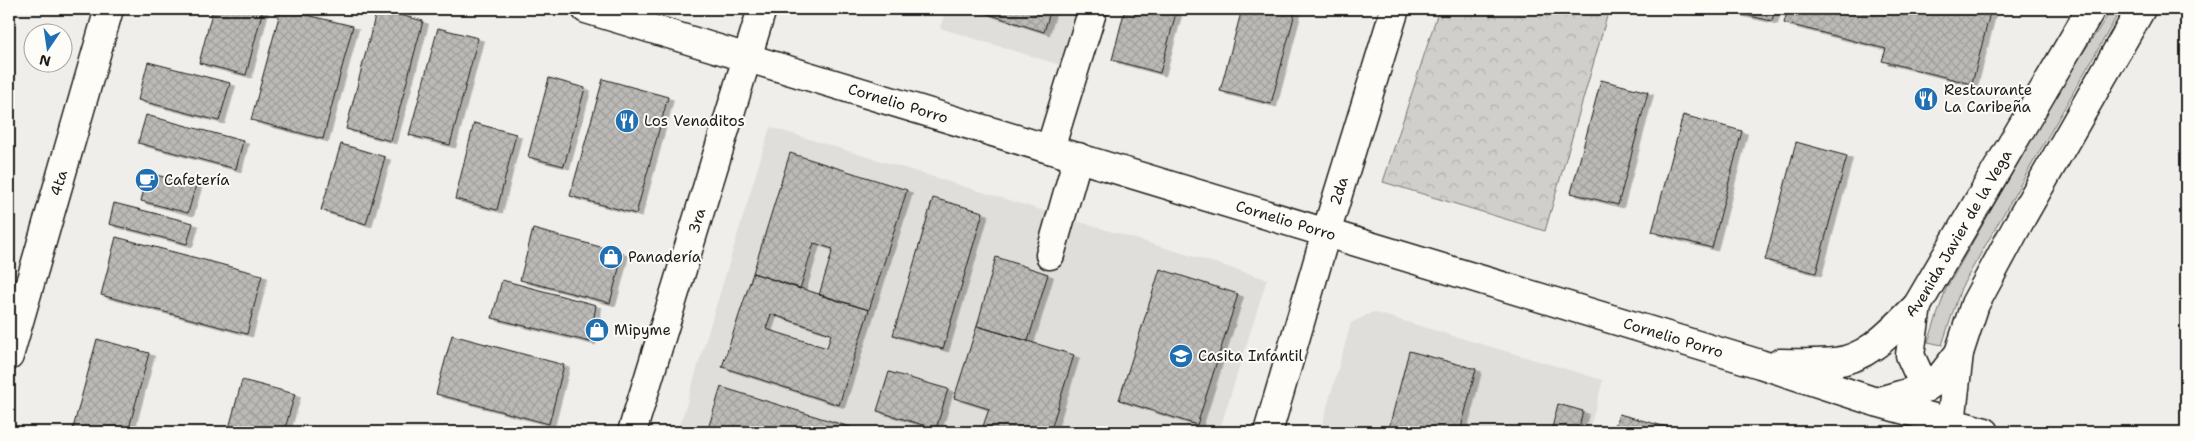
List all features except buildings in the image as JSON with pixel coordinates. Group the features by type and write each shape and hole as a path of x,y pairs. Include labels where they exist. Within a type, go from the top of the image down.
{"main road":[{"name":"4ta","path":"9,356 109,9"},
{"name":"Cornelio Porro","path":"586,9 1760,364 1950,428 1985,432"},
{"name":"3ra","path":"632,432 762,9"},
{"path":"1050,149 1093,9"},
{"name":"2da","path":"1268,432 1326,233 1395,9"},
{"name":"Avenida Javier de la Vega","path":"1760,364 1836,362 1860,355 1878,344 1917,306 2091,9"},
{"path":"1950,428 1959,353 1975,304 2022,217 2141,9"},
{"path":"1050,255 1078,157"},
{"path":"1917,306 1910,355 1925,388 1950,428"},
{"path":"1876,402 1925,388 1938,380 1959,353"}],"shaded area":[{"path":"946,9 1077,9 1060,65 940,28"},
{"path":"770,127 1267,279 1219,432 678,432"},
{"path":"1373,312 1603,380 1589,432 1320,432 1351,323"}],"green space":[{"path":"1439,9 1595,9 1608,13 1545,231 1383,182"},
{"path":"2112,9 2121,9 1961,288 1942,345 1928,342 1946,289 2067,77"}],"place":[{"name":"Restaurante La Caribeña","path":"1926,99"},
{"name":"Los Venaditos","path":"627,121"},
{"name":"Cafetería","path":"147,180"},
{"name":"Panadería","path":"611,257"},
{"name":"Mipyme","path":"597,330"},
{"name":"Casita Infantil","path":"1181,356"}]}
